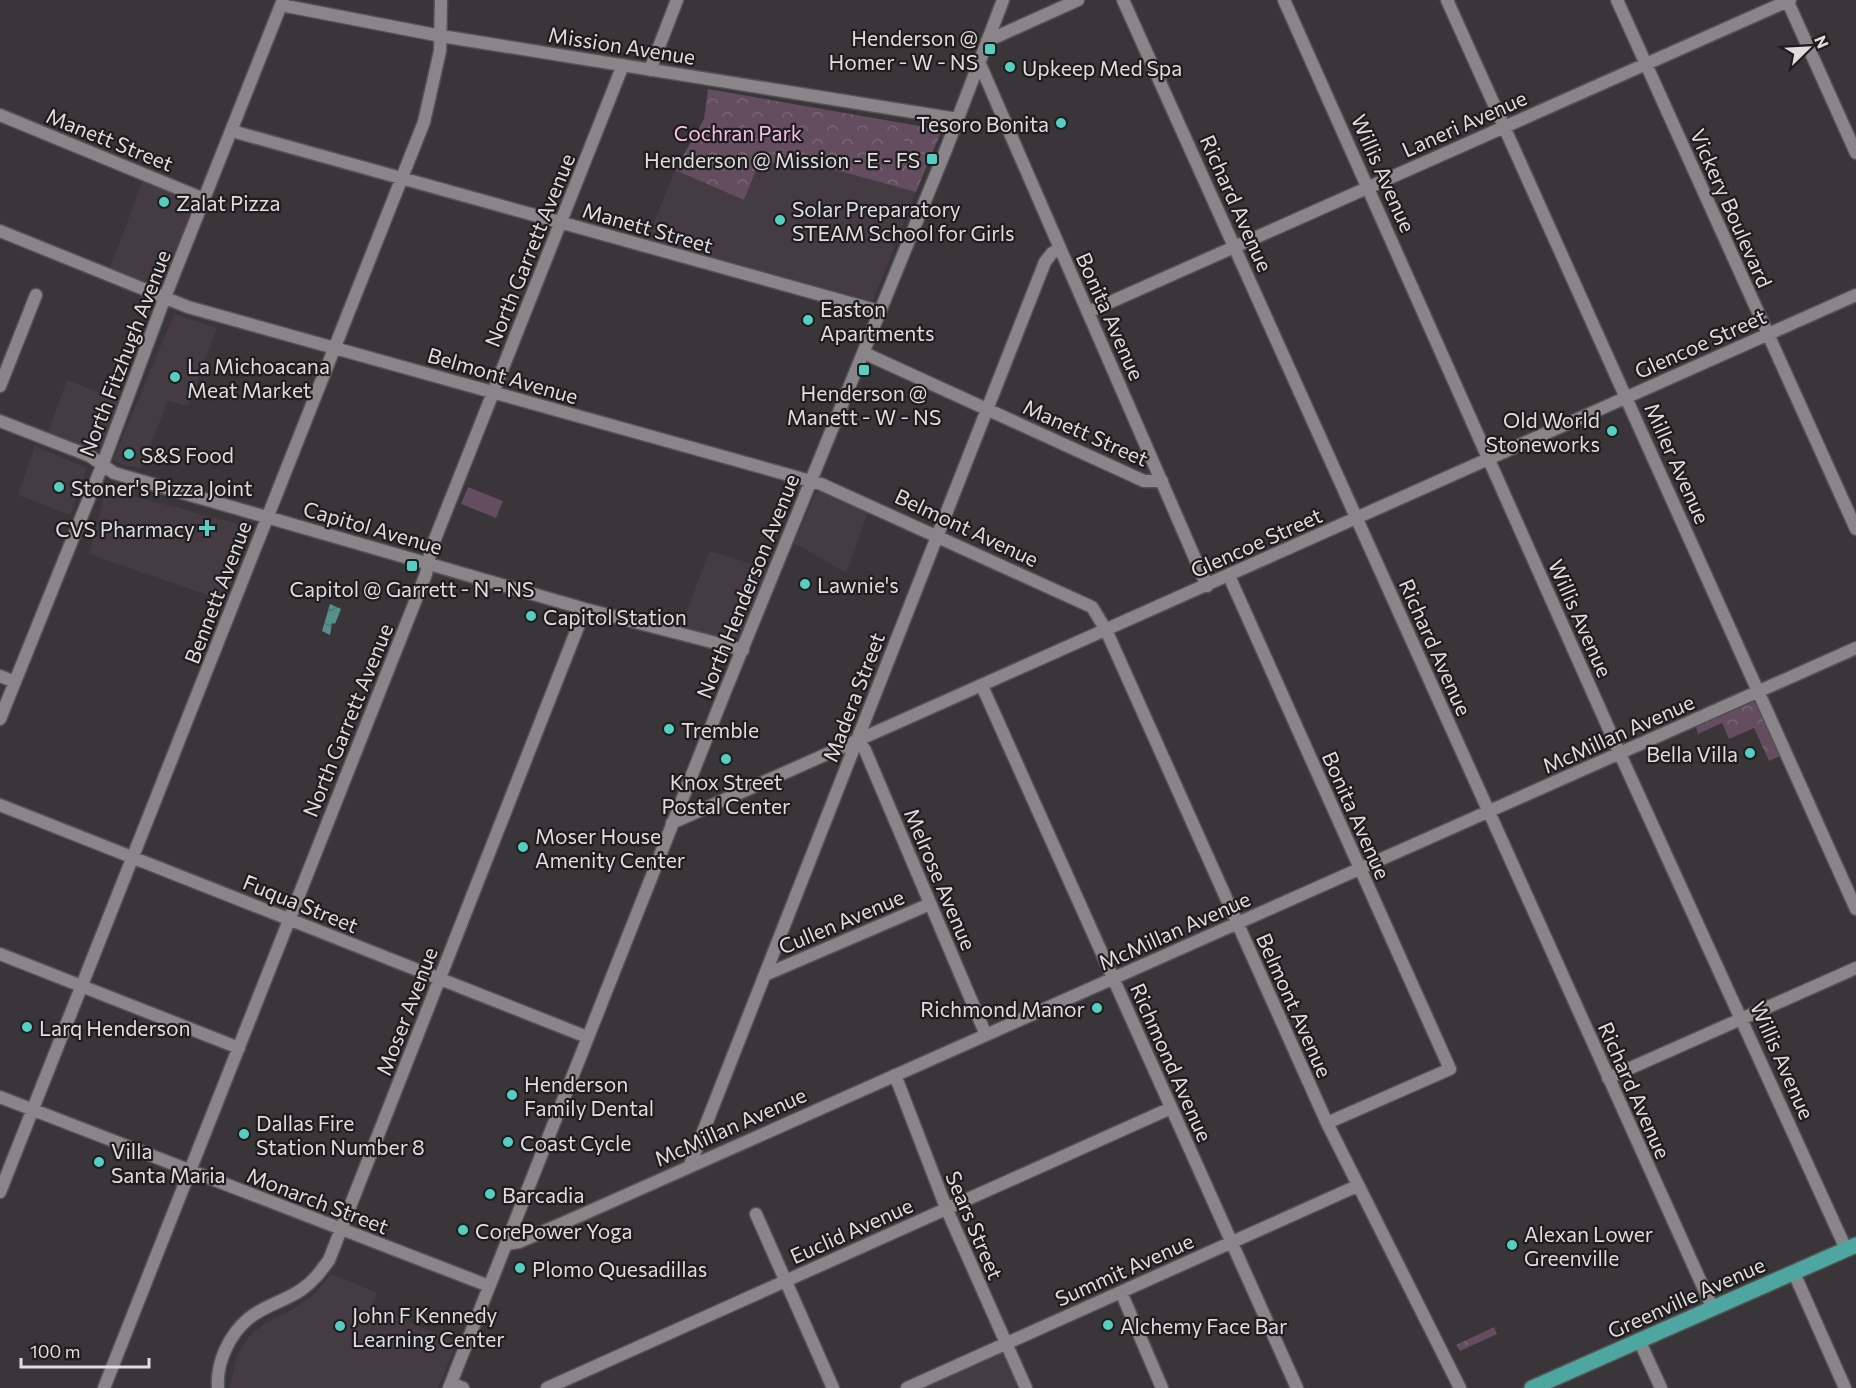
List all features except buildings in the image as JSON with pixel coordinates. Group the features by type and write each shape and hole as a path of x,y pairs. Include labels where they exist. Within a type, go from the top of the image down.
{"main road":[{"name":"Greenville Avenue","path":"1532,1388 1851,1247"}],"street":[{"name":"Bennett Avenue","path":"0,1192 244,581 333,348 403,179 432,95 441,36 441,0"},
{"path":"650,70 677,0"},
{"path":"998,0 1003,0"},
{"name":"North Henderson Avenue","path":"450,1385 672,823 864,353 1003,0"},
{"path":"987,41 1078,0"},
{"name":"Richard Avenue","path":"1123,0 1713,1309"},
{"name":"Willis Avenue","path":"1284,0 1620,754 1851,1247"},
{"name":"Miller Avenue","path":"1447,0 1856,909"},
{"name":"Vickery Boulevard","path":"1617,0 1856,529"},
{"path":"1788,0 1856,153"},
{"name":"Laneri Avenue","path":"1088,312 1788,0"},
{"name":"Mission Avenue","path":"282,3 441,36 957,119"},
{"name":"North Fitzhugh Avenue","path":"0,719 102,466 165,297 282,3"},
{"name":"Bonita Avenue","path":"979,62 1207,586"},
{"name":"North Garrett Avenue","path":"104,1388 426,574 431,549 623,65"},
{"name":"Manett Street","path":"0,115 204,199"},
{"name":"Manett Street","path":"232,131 879,311"},
{"name":"Belmont Avenue","path":"0,231 188,307 810,482 862,501 1092,607 1106,630 1327,1123 1460,1388"},
{"name":"Madera Street","path":"690,1165 767,975 858,741 861,727 1045,262 1052,253 1060,249"},
{"path":"0,386 36,295"},
{"name":"Glencoe Street","path":"672,823 1856,295"},
{"name":"Manett Street","path":"864,353 1144,482 1162,481"},
{"name":"Capitol Avenue","path":"0,421 90,456 114,473 585,609 743,650"},
{"name":"Bonita Avenue","path":"1229,576 1450,1069 1327,1123"},
{"name":"Moser Avenue","path":"218,1388 217,1375 220,1361 235,1334 249,1318 301,1290 319,1275 329,1260 585,609"},
{"name":"McMillan Avenue","path":"507,1244 519,1242 1856,648"},
{"path":"0,676 15,682"},
{"name":"Richmond Avenue","path":"982,686 1297,1388"},
{"name":"Melrose Avenue","path":"858,741 865,750 986,1035"},
{"name":"Fuqua Street","path":"0,805 587,1037"},
{"name":"Cullen Avenue","path":"767,975 930,904"},
{"path":"0,954 239,1048"},
{"path":"1608,1078 1856,968"},
{"name":"Sears Street","path":"895,1075 946,1210 1026,1388"},
{"name":"Monarch Street","path":"0,1097 489,1286"},
{"name":"Euclid Avenue","path":"547,1388 1171,1108"},
{"name":"Summit Avenue","path":"907,1388 1357,1186"},
{"path":"756,1214 833,1388"},
{"path":"1794,1273 1845,1388"},
{"path":"1121,1292 1162,1388"},
{"path":"1639,1340 1661,1388"},
{"path":"450,1385 463,1388"}],"shaded area":[{"name":"Solar Preparatory STEAM School for Girls","path":"759,163 810,163 916,192 873,301 647,240 675,170 744,200"},
{"path":"143,180 195,200 162,288 110,268"},
{"path":"174,314 217,328 188,406 168,401 141,468 122,465 113,460"},
{"path":"67,380 119,400 103,442 93,451 48,432"},
{"path":"35,446 87,468 70,515 18,495"},
{"path":"822,490 868,512 846,573 794,543 815,494"},
{"path":"114,491 247,526 219,599 89,554 104,496 113,498"},
{"path":"710,551 772,570 742,639 737,643 680,628"},
{"name":"John F Kennedy Learning Center","path":"331,1274 377,1293 372,1307 457,1342 438,1388 229,1388 238,1352 252,1333 270,1320 292,1310 314,1294"},
{"path":"1005,1352 1021,1388 924,1388"}],"green space":[{"name":"Cochran Park","path":"708,89 942,130 916,192 810,163 759,163 744,200 675,170 704,119"},
{"path":"894,137 909,143 897,170 883,164"},
{"path":"468,487 503,501 496,518 461,504"},
{"path":"1753,702 1758,704 1782,755 1769,761 1754,728 1729,739 1722,723 1698,734 1696,727"},
{"path":"1494,1327 1497,1334 1460,1351 1456,1345"}],"water":[{"path":"330,604 341,609 335,624 332,623 330,635 322,631"}],"place":[{"name":"Henderson @ Homer - W - NS","path":"990,49"},
{"name":"Upkeep Med Spa","path":"1010,67"},
{"name":"Tesoro Bonita","path":"1061,123"},
{"name":"Henderson @ Mission - E - FS","path":"932,159"},
{"name":"Zalat Pizza","path":"164,202"},
{"name":"Solar Preparatory STEAM School for Girls","path":"780,220"},
{"name":"Easton Apartments","path":"808,320"},
{"name":"Henderson @ Manett - W - NS","path":"864,370"},
{"name":"La Michoacana Meat Market","path":"175,377"},
{"name":"Old World Stoneworks","path":"1612,431"},
{"name":"S&S Food","path":"129,454"},
{"name":"Stoner's Pizza Joint","path":"59,487"},
{"name":"CVS Pharmacy","path":"207,528"},
{"name":"Capitol @ Garrett - N - NS","path":"412,566"},
{"name":"Lawnie's","path":"805,584"},
{"name":"Capitol Station","path":"531,616"},
{"name":"Tremble","path":"669,729"},
{"name":"Bella Villa","path":"1750,753"},
{"name":"Knox Street Postal Center","path":"726,759"},
{"name":"Moser House Amenity Center","path":"523,847"},
{"name":"Richmond Manor","path":"1097,1008"},
{"name":"Larq Henderson","path":"27,1027"},
{"name":"Henderson Family Dental","path":"512,1095"},
{"name":"Dallas Fire Station Number 8","path":"244,1134"},
{"name":"Coast Cycle","path":"508,1142"},
{"name":"Villa Santa Maria","path":"99,1162"},
{"name":"Barcadia","path":"490,1194"},
{"name":"CorePower Yoga","path":"463,1230"},
{"name":"Alexan Lower Greenville","path":"1512,1245"},
{"name":"Plomo Quesadillas","path":"520,1268"},
{"name":"Alchemy Face Bar","path":"1108,1325"},
{"name":"John F Kennedy Learning Center","path":"340,1326"}]}
